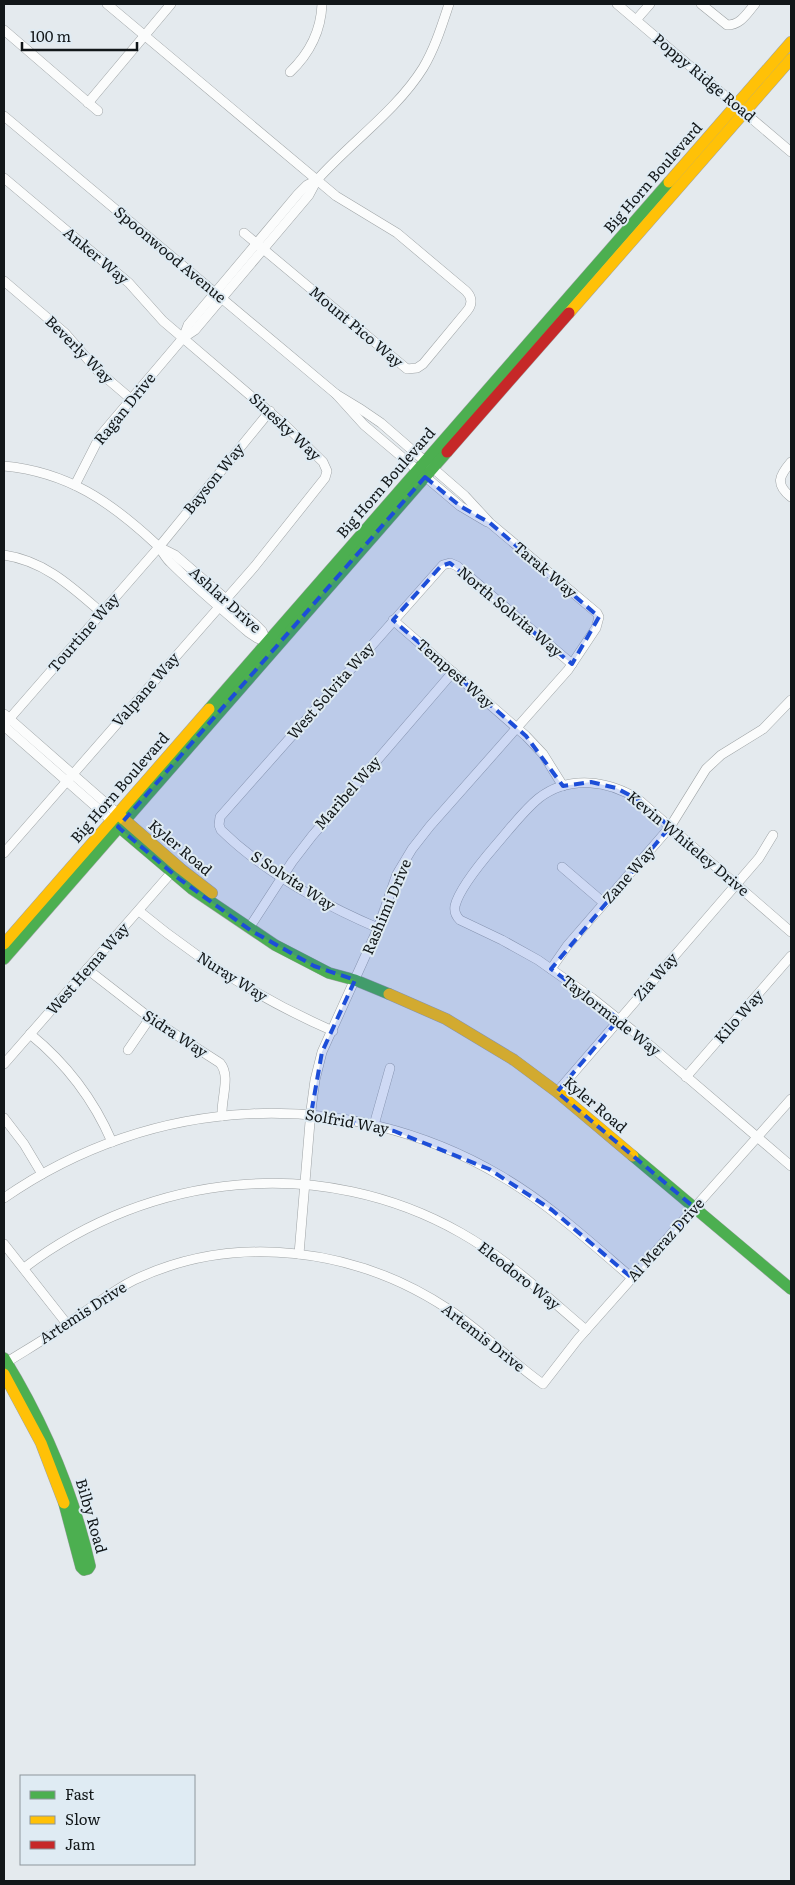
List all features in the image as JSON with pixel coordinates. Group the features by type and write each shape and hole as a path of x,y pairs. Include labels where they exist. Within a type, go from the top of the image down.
{"main road":[{"name":"Big Horn Boulevard","path":"741,109 791,42"},
{"name":"Big Horn Boulevard","path":"4,944 118,820 741,109 791,59"},
{"name":"Big Horn Boulevard","path":"4,959 267,642 425,469"},
{"name":"Kyler Road","path":"118,820 171,873 228,915 281,948 329,973 355,980 422,1008 470,1032 514,1060 557,1092 791,1289"},
{"name":"Kyler Road","path":"118,820 200,884 253,922 355,980"},
{"name":"Bilby Road","path":"4,1364 41,1422 66,1480 90,1566 86,1570 81,1567 66,1510 42,1445 4,1364"}],"street":[{"name":"Mount Pico Way","path":"107,4 317,180 349,205 397,233 466,291 470,296 471,302 467,312 420,367 407,369 244,233"},
{"path":"88,103 171,4"},
{"path":"290,72 310,48 321,22 322,4"},
{"path":"218,296 260,246 308,195 317,180 414,82 432,50 449,4"},
{"name":"Poppy Ridge Road","path":"617,4 791,152"},
{"path":"636,20 650,4"},
{"path":"701,4 727,25 734,25 740,21 755,4"},
{"path":"4,30 98,111"},
{"name":"Spoonwood Avenue","path":"4,116 336,394 364,425 425,469"},
{"name":"Anker Way","path":"4,178 129,283 156,315 183,338"},
{"name":"Beverly Way","path":"4,281 65,333 97,370 131,400"},
{"name":"Ragan Drive","path":"75,485 98,440 183,338 186,328 218,296"},
{"name":"Sinesky Way","path":"183,338 270,411 323,462 327,473 255,566 226,599"},
{"name":"Bayson Way","path":"159,547 270,411"},
{"path":"791,462 781,474 780,482 783,489 791,497"},
{"name":"Ashlar Drive","path":"4,466 42,472 75,485 110,505 159,547 175,555 226,599 259,628 267,642"},
{"name":"Tarak Way","path":"425,469 460,506 490,523 597,613 599,617"},
{"name":"Ashlar Drive","path":"159,547 170,563 219,607 252,636 267,642"},
{"name":"Tourtine Way","path":"5,721 159,547"},
{"path":"4,555 33,562 54,573 102,613"},
{"name":"West Solvita Way","path":"219,822 220,817 393,620 438,569 446,564"},
{"name":"North Solvita Way","path":"446,564 457,566 572,664"},
{"name":"Valpane Way","path":"4,853 226,599"},
{"name":"Rashimi Drive","path":"299,1254 311,1114 318,1066 322,1052 378,928 397,874 412,849 430,826 572,664 596,628 599,617"},
{"name":"Tempest Way","path":"393,620 517,727 543,754 563,786"},
{"name":"Maribel Way","path":"253,922 282,877 312,836 453,672"},
{"name":"Zane Way","path":"551,969 567,946 670,827 699,778 710,765 725,752 764,729 791,700"},
{"name":"Kyler Road","path":"5,721 118,820"},
{"name":"Kevin Whiteley Drive","path":"455,911 455,904 488,854 538,799 563,786 590,782 616,788 639,800 791,932"},
{"name":"S Solvita Way","path":"219,822 219,827 223,832 282,877 325,904 378,928"},
{"name":"Zia Way","path":"557,1092 759,858 772,835"},
{"path":"562,867 604,903"},
{"name":"West Hema Way","path":"4,1064 171,873"},
{"name":"Nuray Way","path":"139,911 221,973 286,1010 333,1031"},
{"name":"Taylormade Way","path":"455,911 460,920 508,943 551,969 619,1020 791,1166"},
{"name":"Kilo Way","path":"686,1076 791,956"},
{"name":"Sidra Way","path":"87,970 150,1018 222,1066 226,1078 222,1097 222,1116"},
{"path":"128,1050 150,1018"},
{"path":"30,1034 54,1055 76,1079 96,1108 112,1142"},
{"path":"374,1125 390,1068"},
{"name":"Al Meraz Drive","path":"543,1384 586,1330 791,1099"},
{"name":"Solfrid Way","path":"4,1198 42,1174 80,1155 112,1142 167,1125 222,1116 311,1114 374,1125 432,1144 500,1175 536,1198 558,1215 632,1278"},
{"path":"4,1118 24,1144 42,1174"},
{"name":"Eleodoro Way","path":"24,1268 58,1244 91,1225 125,1210 161,1199 198,1190 235,1185 268,1183 333,1188 374,1197 409,1209 452,1228 493,1253 516,1270 586,1330"},
{"path":"4,1244 67,1324"},
{"name":"Artemis Drive","path":"4,1364 120,1288 162,1269 212,1256 239,1252 269,1251 299,1254 362,1268 415,1290 463,1319 518,1366 543,1384"}],"highlighted area":[{"path":"425,477 460,506 490,523 599,617 572,664 450,563 441,566 393,620 526,736 563,786 591,782 616,788 639,800 670,827 551,969 619,1019 557,1092 695,1208 632,1278 552,1210 489,1169 394,1131 311,1114 322,1052 355,980 314,966 250,930 178,878 118,827"}],"traffic: fast":[{"path":"209,709 669,182"},
{"path":"4,959 447,452"},
{"path":"113,822 192,889 275,945 329,973 355,980 389,994"},
{"path":"633,1156 791,1289"},
{"path":"4,1358 32,1407 56,1458 83,1538 90,1566 88,1569 84,1570 81,1567 64,1503"}],"traffic: slow":[{"path":"669,182 791,42"},
{"path":"569,313 791,59"},
{"path":"4,944 209,709"},
{"path":"118,814 181,869 212,893"},
{"path":"389,994 446,1019 514,1060 557,1092 633,1156"},
{"path":"4,1374 41,1443 64,1503"}],"traffic: jam":[{"path":"447,452 569,313"}]}
